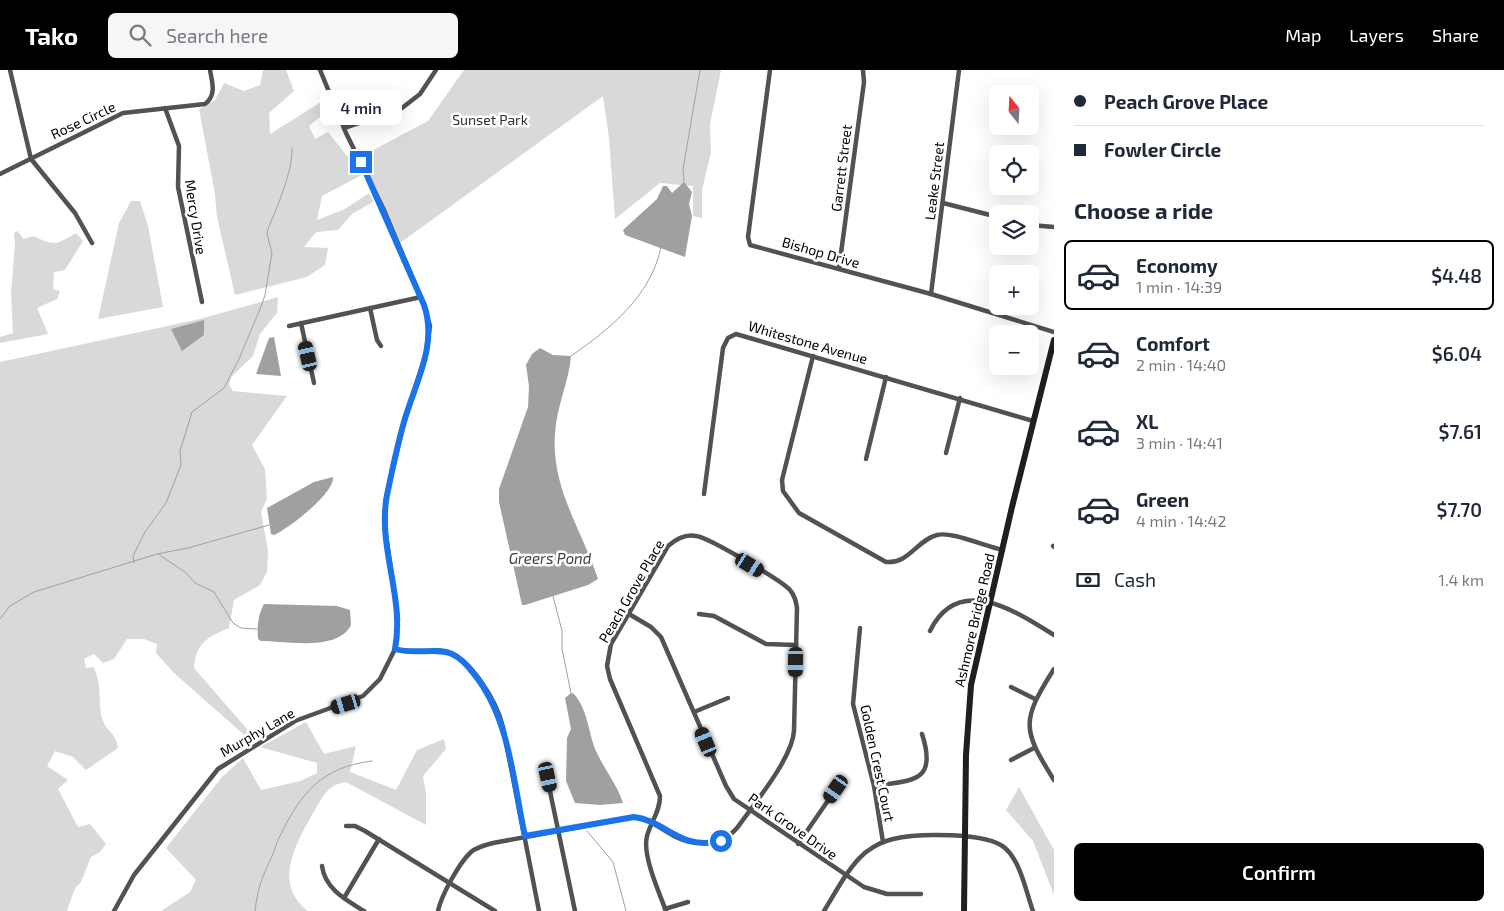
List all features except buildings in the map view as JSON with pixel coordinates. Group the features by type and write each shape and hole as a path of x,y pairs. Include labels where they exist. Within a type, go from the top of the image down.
{"main road":[{"name":"Ashmore Bridge Road","path":"964,911 968,702 974,668 1054,340"}],"street":[{"path":"10,70 32,159 75,213 92,242"},
{"name":"Rose Circle","path":"0,174 123,113 201,105 209,101 214,91 210,70"},
{"path":"320,70 344,128 383,208 421,297 428,319 429,341 397,448 385,512 386,540 398,618 395,649 413,653 448,652 461,660 481,683 492,700 502,721 539,911"},
{"path":"344,128 402,108 420,94 436,70"},
{"name":"Bishop Drive","path":"770,70 748,241 754,246 768,248 931,294 1054,332"},
{"name":"Garrett Street","path":"839,268 864,82 863,70"},
{"name":"Leake Street","path":"931,294 959,70"},
{"path":"344,94 356,124"},
{"name":"Mercy Drive","path":"165,108 179,146 178,187 202,302"},
{"path":"943,203 989,215"},
{"path":"1039,226 1054,227"},
{"path":"289,326 421,297"},
{"path":"370,308 377,340 381,346"},
{"path":"301,324 314,383"},
{"name":"Whitestone Avenue","path":"704,494 723,348 728,338 734,334 740,334 1033,420"},
{"path":"813,356 782,480 783,491 796,510 886,562 902,560 926,541 940,535 1003,550"},
{"path":"866,459 886,377"},
{"path":"946,453 960,398"},
{"name":"Peach Grove Place","path":"438,911 465,859 477,848 525,836 627,817 640,818 680,839 712,842 729,836 749,810 786,756 793,742 796,602 791,591 776,580 709,541 696,536 682,537 668,546 611,644 607,666 610,679 659,788 660,808 652,823"},
{"path":"930,631 942,613 958,602 969,599 1022,615 1054,635"},
{"name":"Park Grove Drive","path":"628,614 651,627 661,637 726,786 734,799 864,887 880,893 921,894"},
{"path":"699,614 714,616 766,644 796,645"},
{"name":"Golden Crest Court","path":"860,628 853,704 874,786 883,842"},
{"name":"Murphy Lane","path":"114,911 134,875 218,769 295,721 363,696 380,679 395,649"},
{"path":"1054,670 1035,699 1029,723 1034,748 1054,780"},
{"path":"1011,687 1035,699"},
{"path":"694,712 728,698"},
{"path":"874,786 910,780 922,773 928,756 922,734"},
{"path":"1011,760 1034,748"},
{"path":"548,777 575,911"},
{"path":"798,844 836,789"},
{"path":"652,823 647,834 645,848 666,910 688,902"},
{"path":"346,826 359,827 494,911"},
{"path":"824,911 862,856 883,842 904,837 965,837 995,842 1009,853 1033,911"},
{"path":"344,898 379,839"},
{"path":"322,866 327,882 344,898 364,911"}],"green space":[{"path":"263,70 286,70 294,91 269,113 270,134 321,102 326,112 309,126 315,139 328,132 362,175 322,196 317,220 345,209 369,193 373,202 352,214 338,230 316,232 304,247 328,248 325,265 307,277 235,295 217,217 215,194 199,109 215,100 224,83 244,91 260,85"},
{"name":"Sunset Park","path":"464,70 721,70 710,124 711,152 702,190 702,218 693,216 693,186 660,183 615,219 609,138 603,96 400,243 360,157 428,121"},
{"path":"131,201 140,201 148,226 163,307 98,319 119,223"},
{"path":"18,231 23,239 34,236 46,242 56,243 76,233 83,241 65,270 54,272 53,289 60,291 57,299 37,308 48,334 0,343 0,337 13,333 11,294 14,233"},
{"path":"278,297 277,313 260,334 253,356 231,377 229,385 233,391 287,396 252,445 265,469 267,499 261,512 268,550 267,572 260,585 234,600 229,628 204,642 197,652 194,668 254,737 250,740 174,673 156,653 157,644 144,639 127,639 114,659 103,663 94,654 84,659 86,668 93,667 96,673 103,721 115,738 118,748 86,770 73,757 55,751 47,766 68,780 58,789 78,827 90,824 106,844 100,852 91,857 81,882 75,888 67,911 0,911 0,362 200,319"},
{"path":"306,722 324,754 356,746 350,772 396,790 417,750 444,739 446,749 423,776 426,793 426,825 346,782 339,784 329,789 318,804 299,839 291,864 289,877 291,889 297,901 308,911 161,911 190,892 196,880 166,848 222,777 243,758 261,790 300,781 317,773 317,763 260,747"},
{"path":"1019,787 1054,850 1054,895 1033,841 1006,810"}],"water":[{"path":"684,182 692,192 689,204 692,216 685,257 625,235 623,230 657,199 663,186 667,186 672,193"},
{"path":"204,320 204,335 182,351 171,329"},
{"path":"274,337 281,376 256,374 269,338"},
{"name":"Greers Pond","path":"540,348 553,355 571,356 556,424 555,454 563,491 598,579 588,585 522,605 499,502 499,489 528,407 529,386 526,365 532,354"},
{"path":"333,477 332,484 327,492 310,510 281,531 274,535 271,534 267,508 314,482"},
{"path":"264,604 337,606 350,610 351,625 335,639 323,642 261,641 258,639 258,625 260,612"},
{"path":"571,693 579,700 593,744 623,803 600,805 575,803 566,781 567,738 571,729 565,698"}],"waterway":[{"path":"684,182 683,169 700,70"},
{"path":"134,563 133,556 145,532 166,503 181,465 180,451 192,412 224,388 239,359 260,309 265,295 272,253 267,234 287,178 292,148"},
{"path":"571,356 614,323 627,310 648,281 656,265 661,247"},
{"path":"0,619 10,606 34,592 157,554 188,548 269,525"},
{"path":"158,554 185,572 195,583 214,592 233,623 241,628 257,629"},
{"path":"553,596 562,631 562,649 571,693"},
{"path":"255,911 261,882 278,840 295,808 304,796 314,785 339,769 372,761"},
{"path":"587,831 613,862 626,911"}],"route":[{"path":"361,162 383,208 424,305 430,326 426,354 404,422 386,498 386,540 398,606 398,638 395,649 406,653 448,652 461,660 481,683 496,707 502,721 525,836 634,817 645,819 680,839 688,841 721,841"}]}
